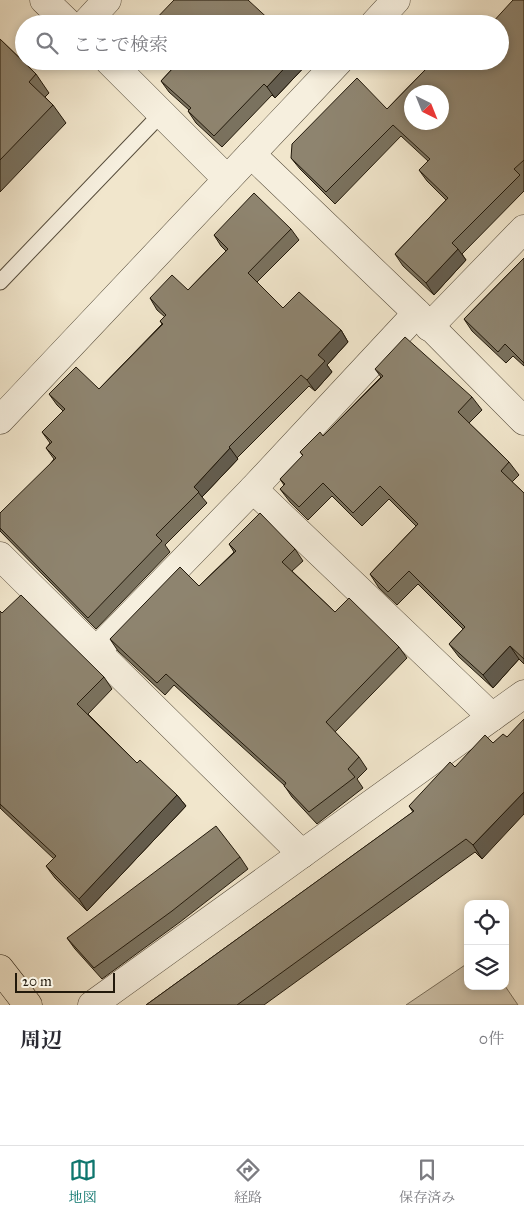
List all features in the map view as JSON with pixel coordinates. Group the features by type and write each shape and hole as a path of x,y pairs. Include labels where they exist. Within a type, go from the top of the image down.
{"highway":[{"path":"0,970 28,1005"}],"street":[{"path":"44,0 60,15"},
{"path":"93,15 107,0"},
{"path":"382,15 396,0"},
{"path":"117,70 227,179"},
{"path":"0,420 330,70"},
{"path":"251,154 423,320 524,421"},
{"path":"96,651 253,489 423,320 524,229"},
{"path":"253,489 492,717"},
{"path":"0,556 302,854"},
{"path":"92,1005 524,694"}],"lane":[{"path":"0,282 162,113"}],"shaded area":[{"path":"464,966 464,990 508,990 518,1005 406,1005"}],"building":[{"path":"174,0 248,0 264,15 160,15"},
{"path":"513,0 524,0 524,160 514,169 520,175 452,243 458,249 426,283 395,254 448,198 419,170 430,159 393,125 326,192 291,158 292,144 357,78 387,109 404,92 404,130 449,130 449,85 410,85 425,70 509,70 509,15 499,15"},
{"path":"0,39 15,54 15,70 32,70 36,74 29,82 53,105 0,160"},
{"path":"171,70 283,70 267,87 264,84 214,136 188,111 191,108 161,81"},
{"path":"254,193 291,229 248,273 283,308 299,292 341,330 318,355 325,361 307,380 301,375 229,447 194,487 199,492 156,535 162,541 88,618 0,528 0,513 56,458 46,448 52,442 42,432 65,409 49,394 76,367 99,389 163,324 160,321 166,315 150,298 172,275 188,290 228,249 214,235"},
{"path":"524,258 524,363 505,344 498,352 464,319"},
{"path":"405,337 472,397 458,412 509,462 501,471 524,493 524,659 510,646 483,675 449,644 465,627 409,571 388,592 370,574 418,524 380,486 353,513 323,483 299,507 280,489 285,484 280,479 303,455 300,452 320,432 323,436 383,376 375,369"},
{"path":"260,513 295,549 282,562 335,612 349,598 399,647 326,722 359,757 348,769 355,777 309,812 284,786 286,783 166,674 157,683 110,639 180,567 199,586 236,551 229,544"},
{"path":"21,595 104,677 77,704 137,763 140,760 177,795 79,899 46,866 56,856 0,804 0,611 2,613"},
{"path":"524,719 524,792 473,845 466,839 237,1005 146,1005 414,811 409,806 450,762 455,767 485,735 493,743 503,734 507,737"},
{"path":"216,826 240,857 172,911 94,968 67,938"}]}
